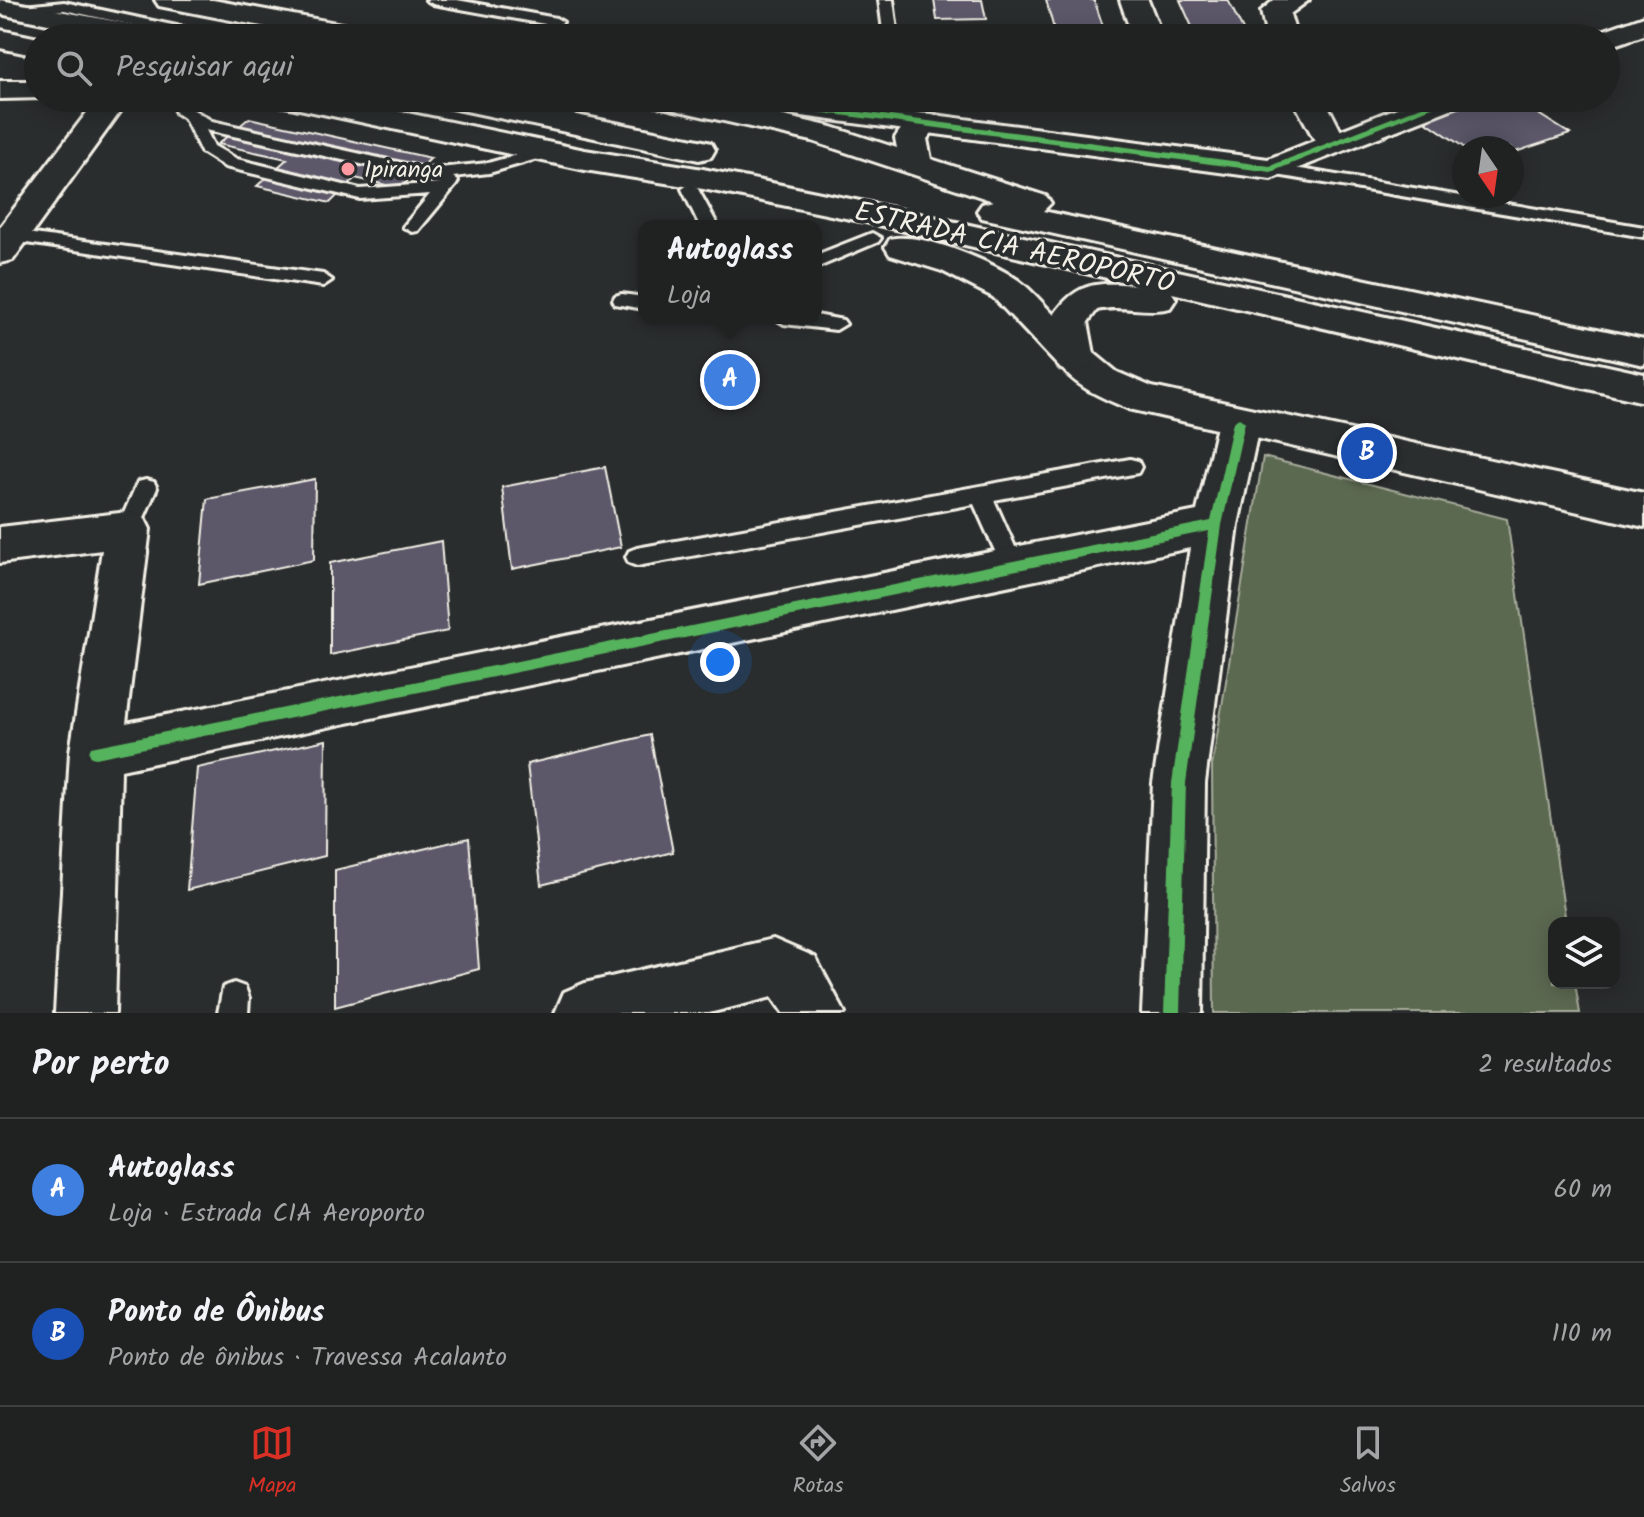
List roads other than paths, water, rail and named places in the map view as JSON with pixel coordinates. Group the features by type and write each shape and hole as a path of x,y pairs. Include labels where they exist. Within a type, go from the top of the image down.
{"main road":[{"path":"169,0 295,24"},
{"path":"1134,0 1143,24"},
{"path":"1278,24 1275,11 1295,0"},
{"path":"12,8 89,24"},
{"path":"1620,34 1644,25"},
{"path":"0,39 24,44"},
{"path":"0,90 24,90"},
{"path":"6,244 104,112"},
{"name":"ESTRADA CIA AEROPORTO","path":"356,112 585,160 703,179 870,213 1644,388"},
{"name":"ESTRADA CIA AEROPORTO","path":"515,112 1165,246 1644,352"},
{"path":"725,112 821,134 1165,246"},
{"path":"1315,112 1331,143"},
{"path":"916,165 909,113 1271,169 1413,112"},
{"path":"585,160 621,174 805,220"},
{"path":"822,225 981,274 1006,289 1075,359 1103,382 1234,446 1644,510"},
{"path":"1075,359 1069,321 1084,301 1110,295 1141,297 1191,303 1644,406"},
{"path":"1168,1012 1179,783 1216,525 1234,446"},
{"path":"0,545 137,508 96,752 85,1013"},
{"path":"96,752 1216,525"},
{"path":"585,1013 773,968 793,974 815,1013"}],"lane":[{"path":"433,0 556,22"},
{"path":"886,0 889,24"},
{"path":"12,8 64,6 148,24"},
{"path":"185,112 207,125 450,180"},
{"path":"192,116 207,149 231,163 360,194 400,193 545,152"},
{"path":"1271,169 1644,232"},
{"path":"412,227 450,180"},
{"path":"690,189 706,220"},
{"path":"822,259 872,238"},
{"path":"6,244 323,280"},
{"path":"622,300 638,302"},
{"path":"822,322 836,324"},
{"path":"637,557 1130,467"},
{"path":"981,495 1013,567"}],"place":[{"name":"Ipiranga","path":"348,169"},
{"name":"Autoglass","path":"730,380"},
{"name":"Ponto de Ônibus","path":"1367,453"}]}
